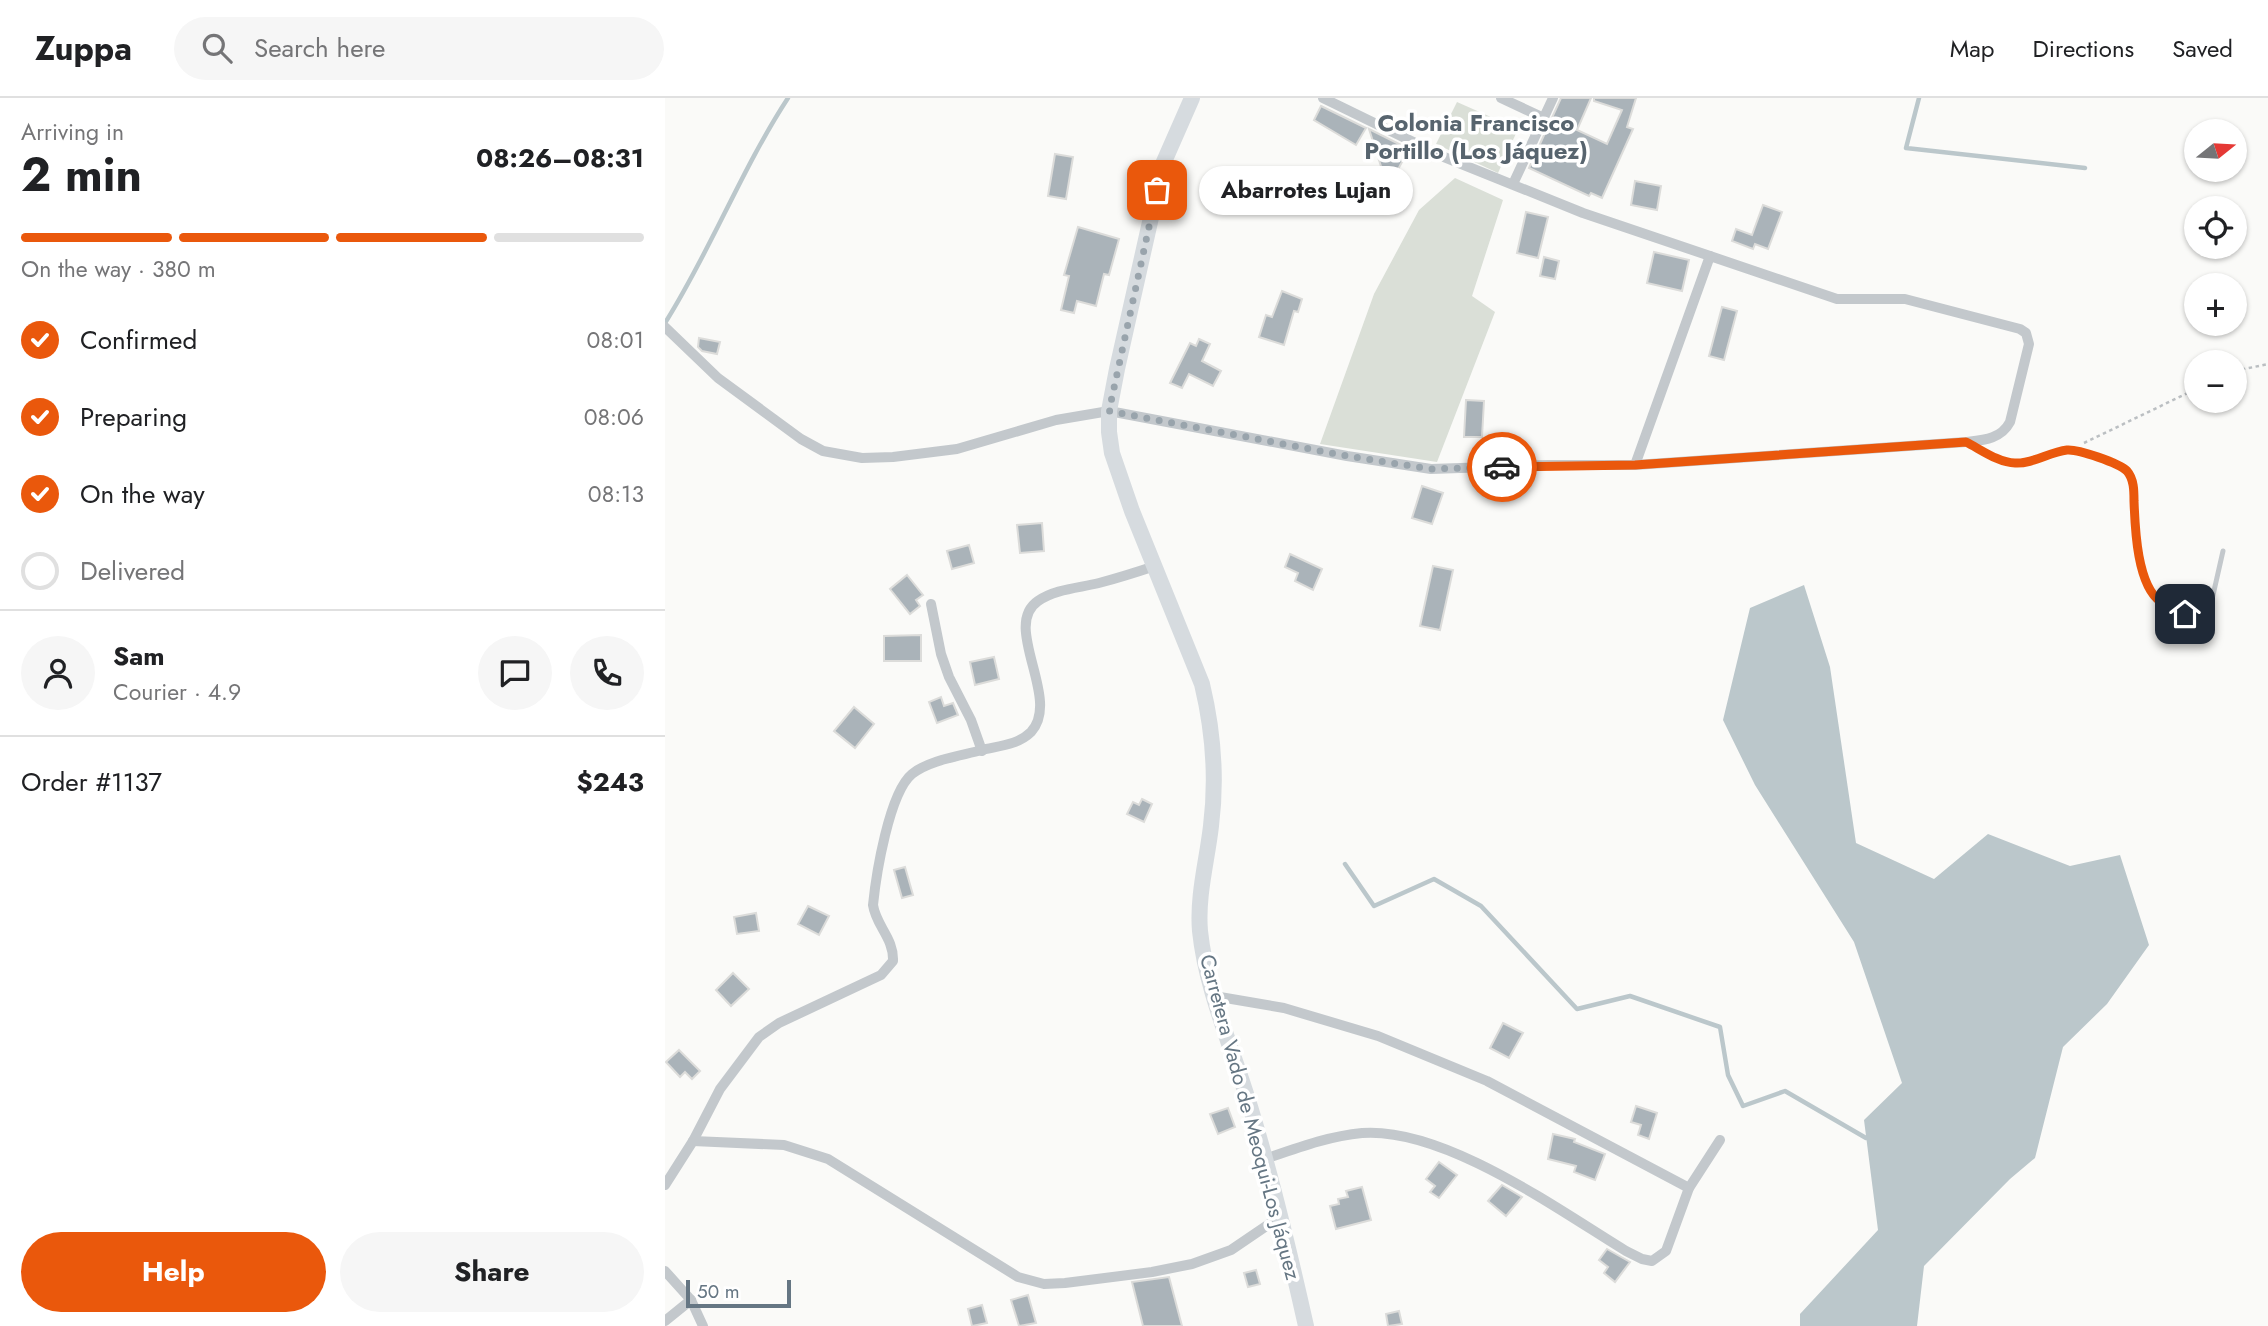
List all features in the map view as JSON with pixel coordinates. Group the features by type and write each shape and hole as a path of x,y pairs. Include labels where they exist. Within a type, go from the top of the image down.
{"street":[{"name":"Carretera Vado de Meoqui-Los Jáquez","path":"1192,98 1163,164 1109,411 1112,453 1202,684 1210,717 1214,752 1212,824 1201,894 1200,931 1214,996 1281,1216 1306,1326"},
{"path":"665,327 718,378 784,427 823,451 862,458 957,449 1056,420 1109,411 1431,469 1635,465 1966,442 1993,438 2005,431 2010,422 2029,344 2028,338 2020,329 1905,299 1837,299 1583,213 1444,157 1323,98"},
{"path":"1501,98 1544,118"},
{"path":"1513,184 1553,98"},
{"path":"1635,465 1710,256"},
{"path":"665,1185 693,1141 720,1089 759,1037 779,1023 881,975 888,969 893,961 893,951 887,934 874,916 873,905 885,835 898,792 914,772 932,764 1010,744 1030,733 1038,722 1041,704 1025,626 1028,612 1037,601 1058,592 1156,566"},
{"path":"931,604 945,666 971,720 982,751"},
{"path":"1214,996 1284,1008 1378,1036 1487,1081 1689,1188"},
{"path":"1265,1159 1335,1137 1365,1133 1422,1141 1458,1153 1642,1259 1652,1261 1666,1251 1689,1188 1720,1140"},
{"path":"693,1141 784,1145 828,1159 1018,1277 1044,1284 1152,1272 1192,1264 1231,1250 1281,1216"},
{"path":"665,1271 691,1300 703,1326"},
{"path":"665,1321 691,1300"}],"lane":[{"path":"1966,442 2013,463 2033,461 2068,450 2109,461 2129,472 2134,485 2136,534 2150,590 2160,601 2185,614 2207,610 2211,604 2224,551"}],"path":[{"path":"2247,368 2268,364"},
{"path":"2068,450 2184,395"}],"shaded area":[{"path":"1457,102 1518,129 1498,173 1436,144"},
{"path":"1455,178 1503,200 1472,296 1495,312 1437,462 1320,444 1374,294 1419,210"},
{"path":"1804,585 1830,667 1856,843 1934,879 1988,834 2070,866 2120,855 2149,945 2107,1004 2063,1047 2035,1158 2010,1179 1924,1266 1917,1326 1800,1326 1800,1314 1878,1230 1864,1120 1902,1083 1854,942 1755,785 1723,720 1750,608"}],"building":[{"path":"1561,98 1591,98 1577,130 1607,144 1622,110 1594,101 1594,98 1636,98 1627,127 1633,129 1602,198 1591,193 1589,196 1529,168"},
{"path":"1321,106 1366,128 1356,145 1314,120"},
{"path":"1369,129 1409,149 1388,188"},
{"path":"1055,154 1073,157 1066,199 1048,196"},
{"path":"1635,181 1661,186 1657,210 1631,205"},
{"path":"1763,205 1782,212 1768,249 1755,244 1753,249 1732,241 1736,229 1752,235"},
{"path":"1526,212 1548,217 1538,258 1517,253"},
{"path":"1078,227 1119,239 1109,275 1104,274 1096,306 1077,301 1074,313 1061,310 1069,276 1064,275"},
{"path":"1654,252 1689,260 1682,291 1647,283"},
{"path":"1544,257 1559,261 1555,279 1540,276"},
{"path":"1282,291 1302,299 1298,312 1294,311 1284,345 1259,337 1266,315 1272,317"},
{"path":"1722,307 1737,311 1724,360 1709,356"},
{"path":"699,338 720,342 717,354 702,351 698,347"},
{"path":"1199,339 1210,344 1202,361 1221,371 1213,386 1189,374 1182,388 1170,383 1190,343 1196,346"},
{"path":"1466,400 1484,401 1482,437 1464,437"},
{"path":"1422,486 1443,493 1432,524 1412,518"},
{"path":"1042,523 1044,551 1020,553 1017,525"},
{"path":"969,545 974,563 952,569 947,551"},
{"path":"1290,554 1322,569 1313,590 1295,581 1298,573 1285,567"},
{"path":"1433,566 1453,570 1440,630 1420,626"},
{"path":"907,575 923,595 916,600 920,606 910,614 890,589"},
{"path":"921,635 921,661 884,661 884,636"},
{"path":"994,657 999,679 975,685 970,662"},
{"path":"941,697 944,706 953,703 958,715 937,723 929,702"},
{"path":"854,707 874,724 855,748 834,731"},
{"path":"1142,799 1152,804 1144,822 1127,814 1133,802 1139,805"},
{"path":"905,867 913,895 902,898 894,870"},
{"path":"808,906 829,916 819,935 798,924"},
{"path":"756,913 759,931 737,934 734,917"},
{"path":"733,973 749,989 731,1006 716,990"},
{"path":"1503,1023 1523,1033 1509,1058 1490,1048"},
{"path":"679,1050 700,1071 692,1079 685,1072 680,1077 666,1062"},
{"path":"1636,1106 1657,1113 1649,1139 1638,1135 1641,1125 1631,1122"},
{"path":"1228,1108 1235,1127 1218,1134 1210,1114"},
{"path":"1553,1134 1575,1139 1574,1142 1605,1154 1595,1180 1574,1172 1576,1166 1548,1159"},
{"path":"1439,1162 1457,1175 1439,1198 1430,1192 1435,1186 1426,1179"},
{"path":"1502,1185 1522,1197 1506,1216 1488,1201"},
{"path":"1362,1187 1371,1220 1336,1229 1330,1206 1339,1204 1338,1199 1348,1197 1346,1191"},
{"path":"1607,1249 1630,1262 1615,1282 1604,1273 1608,1267 1599,1260"},
{"path":"1256,1270 1260,1284 1248,1287 1244,1273"},
{"path":"1169,1277 1182,1326 1143,1326 1132,1282"},
{"path":"1028,1295 1036,1323 1019,1326 1011,1300"},
{"path":"982,1305 987,1323 972,1326 968,1309"},
{"path":"1399,1311 1402,1324 1388,1326 1386,1314"}],"waterway":[{"path":"665,323 755,153 788,98"},
{"path":"1919,98 1906,148 2085,168"},
{"path":"1345,864 1374,906 1434,879 1481,906 1577,1009 1630,996 1720,1027 1728,1075 1743,1106 1785,1091 1866,1138"}],"way so far":[{"path":"1157,190 1109,411 1431,469 1502,467"}],"place":[{"name":"Abarrotes Lujan","path":"1157,190"}],"district":[{"name":"Colonia Francisco Portillo (Los Jáquez)","path":"1476,137"}],"route":[{"path":"1502,467 1635,465 1966,442 2013,463 2033,461 2068,450 2109,461 2129,472 2134,485 2136,534 2150,590 2160,601 2185,614"}]}
